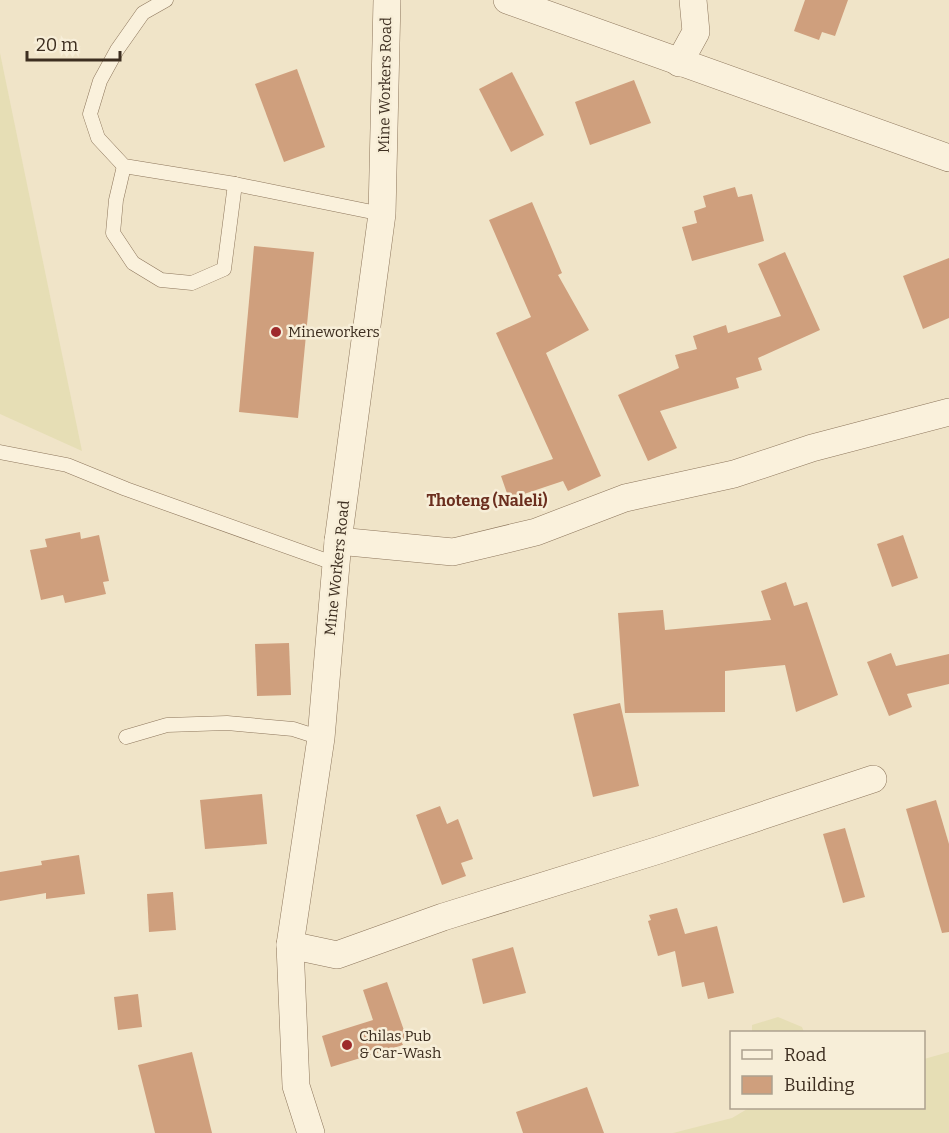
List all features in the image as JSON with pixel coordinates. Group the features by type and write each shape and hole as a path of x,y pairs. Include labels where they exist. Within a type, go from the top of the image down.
{"street":[{"name":"Mine Workers Road","path":"310,1133 296,1086 290,945 321,738 337,552 382,214 387,0"},
{"path":"507,0 949,158"},
{"path":"679,63 696,32 693,0"},
{"path":"337,552 453,552 536,532 625,498 735,474 812,448 949,412"},
{"path":"290,945 337,955 443,917 681,843 873,779"}],"lane":[{"path":"166,0 143,13 117,50 100,81 90,114 98,138 124,166 235,184 382,214"},
{"path":"124,166 116,200 112,233 133,263 161,280 192,283 224,269 235,184"},
{"path":"0,452 67,465 126,489 337,552"},
{"path":"126,737 167,725 227,723 293,729 321,738"}],"shaded area":[{"path":"0,53 82,451 0,414"},
{"path":"778,1017 802,1027 804,1031 752,1031 752,1025"},
{"path":"949,1052 949,1133 673,1133 732,1118 747,1109 925,1109 925,1059"}],"building":[{"path":"805,0 848,0 835,36 822,32 819,40 794,31"},
{"path":"297,69 325,147 284,162 255,84"},
{"path":"512,72 544,135 511,152 479,89"},
{"path":"634,80 651,123 590,145 575,102"},
{"path":"735,187 738,197 752,194 764,241 692,261 682,227 697,223 694,211 706,207 703,196"},
{"path":"532,202 562,273 558,275 589,330 546,353 601,476 568,491 563,481 509,499 501,476 553,459 496,333 531,317 489,220"},
{"name":"Mineworkers","path":"254,246 314,252 298,418 239,412"},
{"path":"785,252 820,330 758,358 762,370 736,378 739,388 660,411 677,448 648,461 618,395 679,368 675,355 697,349 693,336 726,325 728,333 781,316 758,264"},
{"path":"949,258 949,318 923,329 903,276"},
{"path":"80,532 81,539 99,535 109,581 103,582 106,594 65,603 63,595 41,600 30,550 47,547 45,539"},
{"path":"903,535 918,578 892,587 877,544"},
{"path":"786,582 794,606 807,602 838,695 796,712 785,665 725,671 725,712 625,713 618,613 663,610 665,630 771,620 761,591"},
{"path":"289,643 291,695 257,696 255,644"},
{"path":"891,653 896,666 949,654 949,684 907,694 912,707 889,716 867,662"},
{"path":"620,703 639,786 593,797 573,714"},
{"path":"262,794 267,844 205,849 200,800"},
{"path":"936,800 949,844 949,932 942,933 906,809"},
{"path":"440,806 447,824 458,819 473,859 461,863 466,876 442,885 416,815"},
{"path":"845,828 865,897 843,903 823,834"},
{"path":"79,855 85,894 46,899 46,893 0,901 0,872 42,865 41,861"},
{"path":"173,892 176,930 149,932 147,894"},
{"path":"677,908 685,934 717,926 734,993 708,999 704,982 682,987 675,951 658,956 648,921 651,920 649,915"},
{"path":"513,947 526,993 483,1004 472,959"},
{"path":"387,982 407,1039 401,1041 403,1045 331,1067 322,1036 373,1020 363,990"},
{"path":"138,994 142,1027 118,1030 114,997"},
{"path":"192,1052 212,1133 155,1133 138,1065"},
{"path":"587,1087 604,1133 523,1133 516,1112"}],"place":[{"name":"Mineworkers","path":"276,332"},
{"name":"Chilas Pub & Car-Wash","path":"347,1045"}],"district":[{"name":"Thoteng (Naleli)","path":"487,500"}]}
